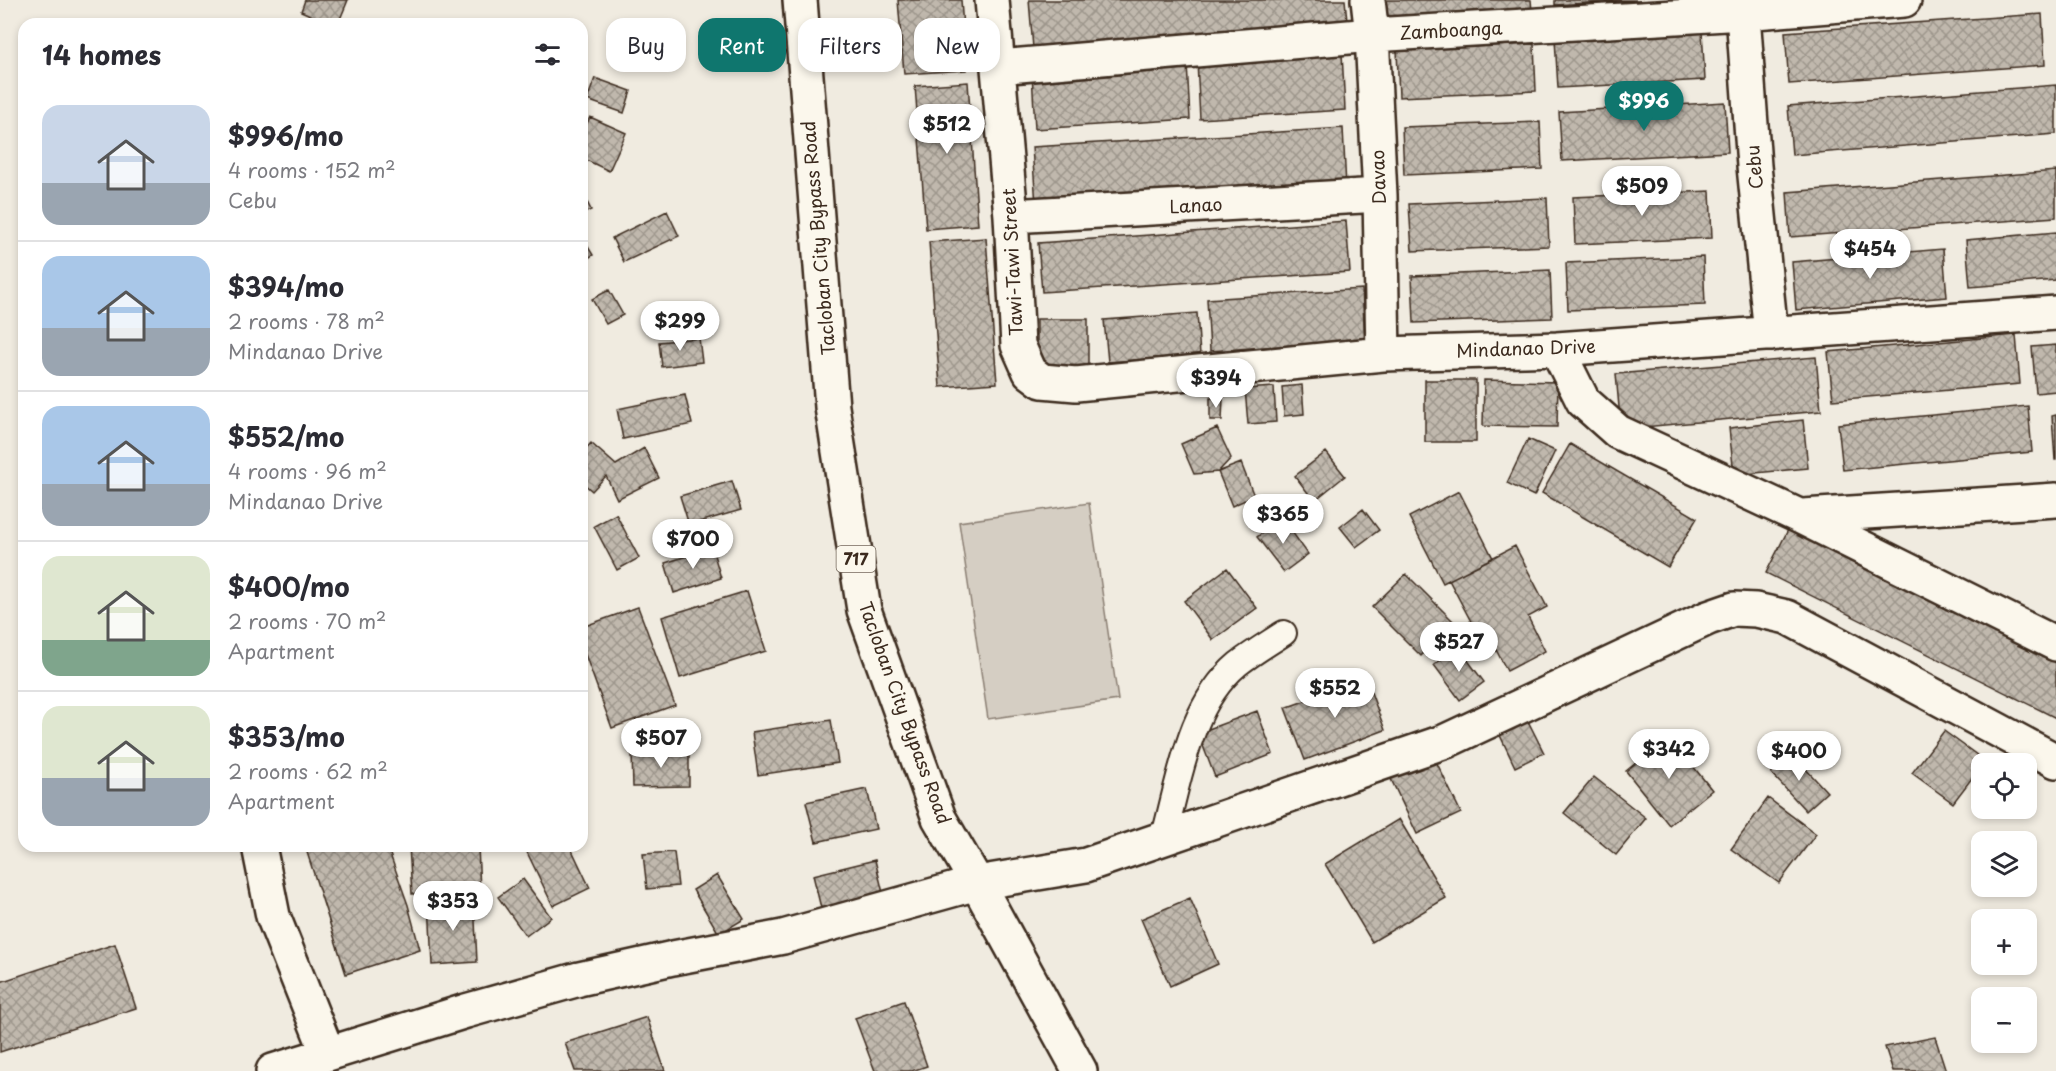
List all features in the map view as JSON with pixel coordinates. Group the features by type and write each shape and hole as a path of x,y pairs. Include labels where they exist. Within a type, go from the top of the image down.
{"main road":[{"name":"Tacloban City Bypass Road","path":"800,0 832,407 864,610 939,818 1080,1071"},
{"name":"Tawi-Tawi Street","path":"992,0 994,18"},
{"name":"Davao","path":"1368,0 1372,35 1380,195 1383,354"},
{"name":"Zamboanga","path":"1000,67 1743,6 1904,0"},
{"name":"Cebu","path":"1743,6 1754,166 1771,334"},
{"name":"Tawi-Tawi Street","path":"998,72 1011,216 1018,345"},
{"name":"Lanao","path":"1011,216 1380,195"},
{"name":"Mindanao Drive","path":"1018,345 1030,372 1042,381 1076,384 1383,354 1557,349 2056,313"},
{"path":"1557,349 1583,400 1618,432 1801,517 2056,644"},
{"path":"1801,517 2056,500"},
{"path":"273,1071 466,1011 579,979 783,937 977,883 1086,864 1446,741 1708,618 1734,609 1756,610 1787,617 2056,761"},
{"path":"260,852 273,916 328,1054"}],"lane":[{"path":"1164,836 1193,730 1212,694 1237,665 1284,633"}],"shaded area":[{"path":"1089,503 1118,700 988,719 959,522"}],"building":[{"path":"305,0 348,0 340,18 317,18 301,11"},
{"path":"898,0 961,0 962,18 914,18 914,72 935,72 904,74 902,18 899,18"},
{"path":"1029,0 1345,0 1347,21 1033,48"},
{"path":"1380,0 1531,0 1532,11 1382,20"},
{"path":"1555,0 1636,0 1555,5"},
{"path":"2042,14 2045,65 1789,84 1785,32"},
{"path":"1702,31 1705,80 1558,88 1555,39"},
{"path":"1534,44 1536,91 1399,97 1397,50"},
{"path":"1342,53 1345,110 1200,119 1197,62"},
{"path":"1187,63 1190,119 1035,129 1032,73"},
{"path":"595,78 631,91 624,113 588,100"},
{"path":"968,82 978,225 926,229 915,86"},
{"path":"2056,85 2056,134 1792,155 1788,106"},
{"path":"1725,102 1728,152 1562,161 1559,112"},
{"path":"590,117 626,133 609,171 588,161 588,121"},
{"path":"1540,122 1542,169 1404,175 1402,127"},
{"path":"1343,128 1346,187 1036,205 1032,147"},
{"path":"2056,171 2056,217 1790,237 1787,192"},
{"path":"1710,191 1712,238 1575,244 1573,197"},
{"path":"1547,198 1549,246 1412,251 1409,204"},
{"path":"667,211 679,236 624,262 612,238"},
{"path":"1346,221 1350,272 1042,292 1038,243"},
{"path":"2056,232 2056,280 1970,287 1966,240"},
{"path":"986,238 997,383 940,387 929,242"},
{"path":"588,247 593,255 588,258"},
{"path":"1943,249 1947,297 1796,310 1792,262"},
{"path":"1703,257 1705,305 1568,310 1566,263"},
{"path":"1550,270 1552,318 1414,323 1412,276"},
{"path":"1362,289 1365,340 1210,351 1207,299"},
{"path":"609,290 623,315 606,324 592,299"},
{"path":"1197,313 1200,355 1108,362 1104,320"},
{"path":"1037,319 1088,319 1088,366 1037,366"},
{"path":"2016,335 2020,384 1833,400 1828,352"},
{"path":"699,338 702,362 662,367 659,342"},
{"path":"2056,345 2056,391 2036,393 2032,347"},
{"path":"1816,357 1821,411 1621,429 1616,374"},
{"path":"1425,380 1476,380 1476,442 1425,442"},
{"path":"1484,380 1558,382 1557,427 1483,426"},
{"path":"1302,385 1304,414 1284,416 1282,387"},
{"path":"1274,387 1276,422 1248,424 1245,389"},
{"path":"685,395 692,424 623,439 617,409"},
{"path":"1210,398 1223,398 1222,420 1210,420"},
{"path":"2028,406 2032,452 1843,470 1838,424"},
{"path":"2056,415 2056,460 2055,460 2052,416"},
{"path":"1803,420 1808,468 1734,475 1729,428"},
{"path":"1217,428 1231,458 1218,472 1194,474 1181,444"},
{"path":"1528,439 1555,451 1534,496 1507,483"},
{"path":"591,443 616,465 644,448 659,478 617,499 606,476 592,491 588,487 588,446"},
{"path":"1570,444 1697,518 1668,567 1542,493"},
{"path":"1326,452 1345,476 1314,501 1295,476"},
{"path":"1241,463 1254,496 1232,506 1218,472"},
{"path":"732,481 741,510 689,525 680,496"},
{"path":"1459,491 1493,558 1443,583 1409,517"},
{"path":"1363,509 1379,530 1356,547 1340,527"},
{"path":"616,514 639,558 617,570 594,526"},
{"path":"1282,518 1308,554 1284,572 1257,537"},
{"path":"1789,528 2056,660 2056,718 1766,573"},
{"path":"1515,546 1547,607 1528,617 1545,651 1507,671 1491,640 1483,644 1449,580"},
{"path":"712,548 721,578 674,593 665,563"},
{"path":"1227,568 1257,608 1213,640 1184,601"},
{"path":"1406,574 1454,622 1421,656 1372,607"},
{"path":"747,591 766,651 680,678 662,617"},
{"path":"638,607 675,705 612,728 588,662 588,625"},
{"path":"1458,647 1484,682 1460,700 1434,665"},
{"path":"1366,679 1385,730 1305,760 1285,708"},
{"path":"1257,711 1273,754 1215,777 1198,733"},
{"path":"1526,717 1544,753 1515,767 1498,731"},
{"path":"831,720 838,763 758,775 752,732"},
{"path":"1944,731 1974,753 1971,753 1971,779 1953,803 1912,773"},
{"path":"1669,736 1712,790 1669,825 1626,771"},
{"path":"689,752 689,786 633,787 632,753"},
{"path":"1792,754 1827,792 1806,811 1771,773"},
{"path":"1434,757 1461,813 1417,834 1390,777"},
{"path":"1594,777 1646,818 1616,855 1564,813"},
{"path":"867,789 876,829 816,842 806,802"},
{"path":"1768,798 1816,834 1779,883 1731,849"},
{"path":"1399,819 1446,898 1372,942 1325,864"},
{"path":"307,852 389,852 408,905 420,950 346,974"},
{"path":"409,852 478,852 480,891 412,894"},
{"path":"527,852 573,852 590,888 553,906"},
{"path":"674,852 678,886 647,889 643,854"},
{"path":"875,860 883,893 821,908 813,875"},
{"path":"717,875 744,919 719,934 693,890"},
{"path":"523,879 551,917 526,936 498,897"},
{"path":"1190,898 1218,964 1170,986 1141,919"},
{"path":"474,900 477,962 432,965 429,901"},
{"path":"115,944 136,1008 0,1052 0,982"},
{"path":"904,1001 927,1066 912,1071 875,1071 855,1018"},
{"path":"647,1017 665,1071 575,1071 565,1043"},
{"path":"1935,1037 1946,1071 1893,1071 1885,1047"}]}
